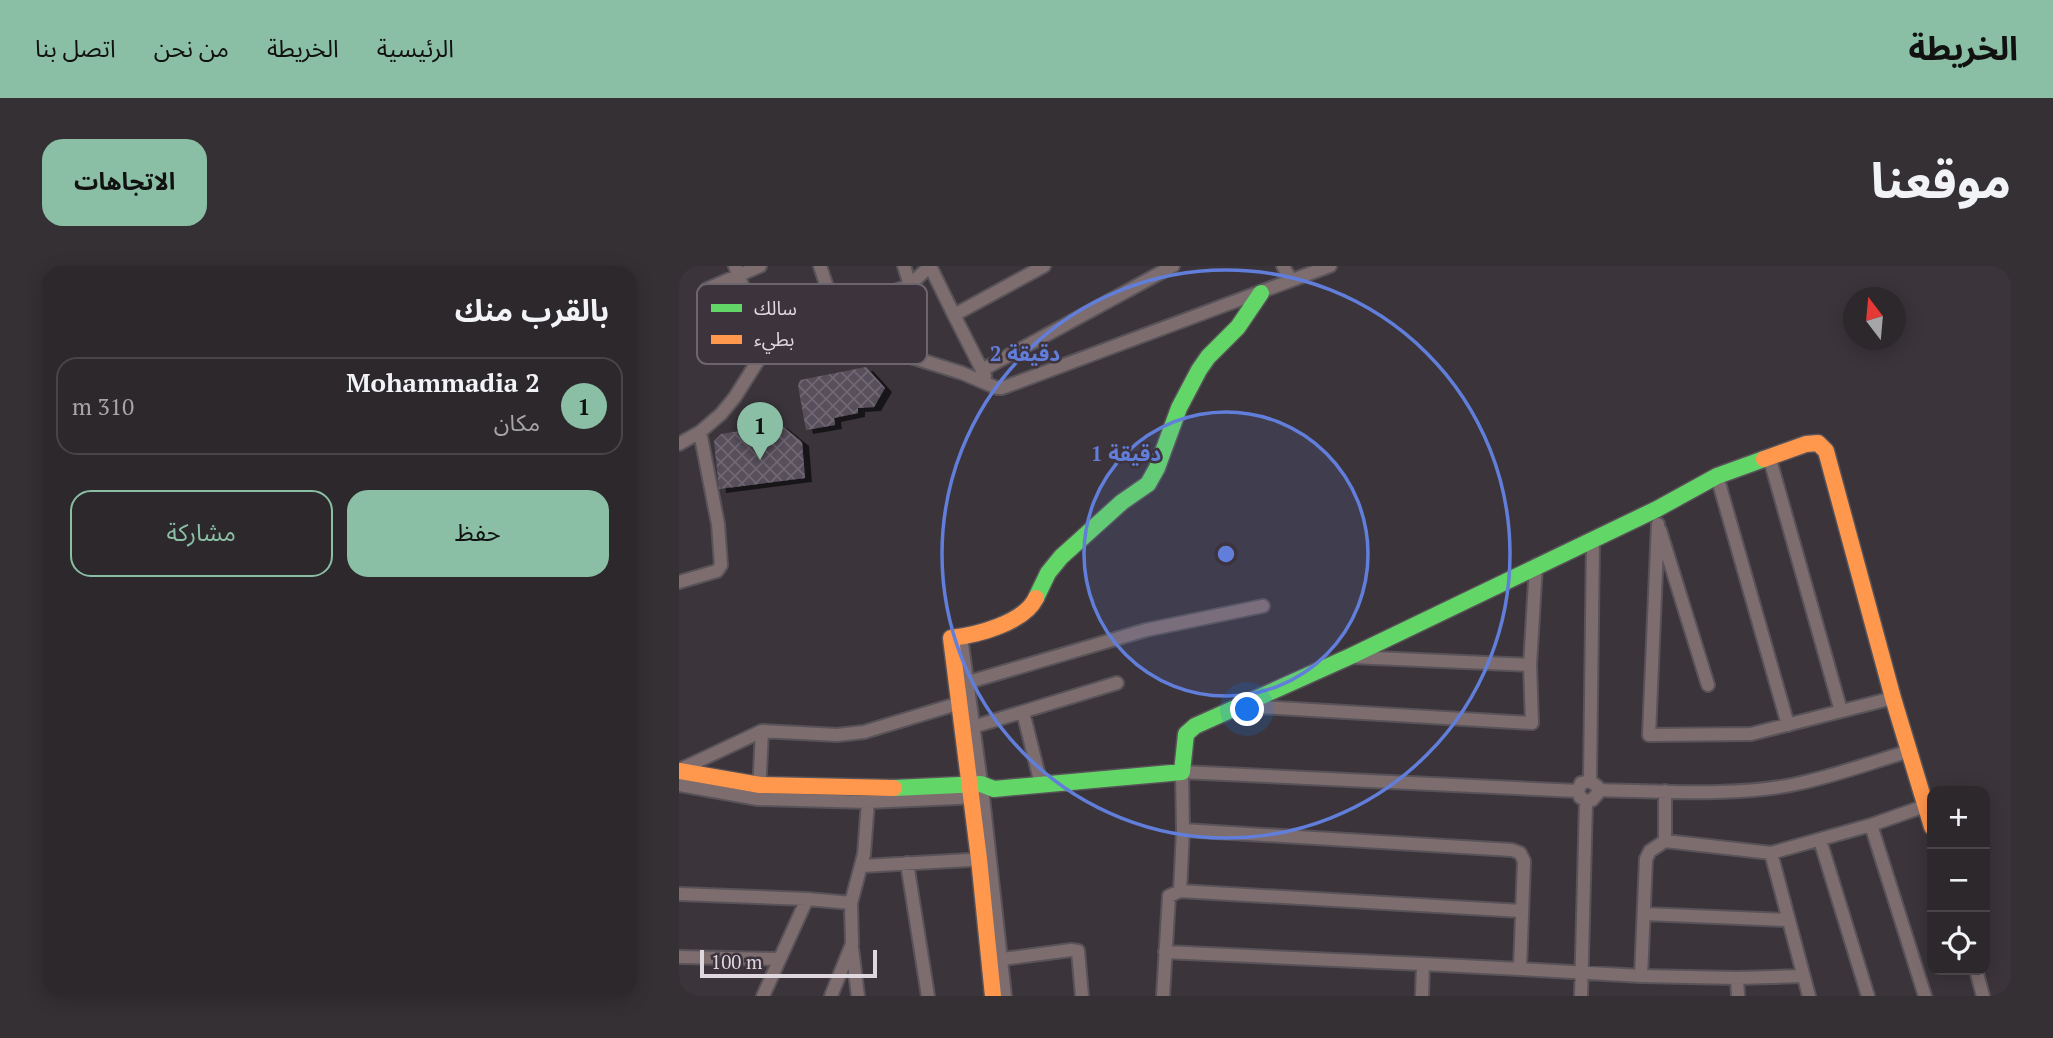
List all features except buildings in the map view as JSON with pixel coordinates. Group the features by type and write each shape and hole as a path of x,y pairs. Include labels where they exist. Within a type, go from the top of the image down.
{"street":[{"path":"715,284 737,271 760,266"},
{"path":"820,266 826,284"},
{"path":"904,266 910,284"},
{"path":"911,284 930,266 990,386"},
{"path":"954,315 1044,266"},
{"path":"982,370 1173,266"},
{"path":"1283,266 1291,280"},
{"path":"927,362 1002,388 1330,266"},
{"path":"993,996 994,960 979,790 956,637 971,636 1023,615 1032,606 1048,573 1061,557 1122,502 1148,484 1157,468 1179,408 1199,370 1208,356 1238,327 1261,293"},
{"path":"679,444 700,432 721,414 756,364"},
{"path":"679,582 717,571 721,565 718,524 700,432"},
{"path":"1180,891 1182,772 1187,734 1195,726 1351,656 1536,565 1594,539 1657,516 1717,476 1812,442 1826,451 1893,698 1927,810"},
{"path":"1769,456 1841,710"},
{"path":"1717,476 1788,725"},
{"path":"1657,516 1708,685"},
{"path":"1657,516 1649,735 1751,734 1893,698"},
{"path":"1594,539 1594,785"},
{"path":"1243,706 1532,723 1530,665 1536,565"},
{"path":"963,684 1146,630 1263,606"},
{"path":"1351,656 1530,665"},
{"path":"968,728 1117,683"},
{"path":"963,684 960,703 968,728"},
{"path":"679,770 762,731 837,734 864,732 960,703"},
{"path":"1023,712 1041,784"},
{"path":"759,792 762,731"},
{"path":"1581,996 1581,783 1665,791 1733,790 1796,784 1910,751"},
{"path":"679,770 759,792 979,790"},
{"path":"679,785 868,802 1182,772 1582,796"},
{"path":"1665,791 1665,841"},
{"path":"858,996 851,903 862,866 868,802"},
{"path":"1641,976 1646,859 1650,851 1665,841 1771,853 1871,825 1926,806"},
{"path":"1871,825 1925,996"},
{"path":"1183,830 1512,850 1520,853 1524,861 1520,969"},
{"path":"1820,840 1868,996"},
{"path":"1771,853 1809,996"},
{"path":"862,866 985,859"},
{"path":"907,863 928,996"},
{"path":"1163,996 1169,896 1180,891 1521,911"},
{"path":"679,894 851,903"},
{"path":"763,996 807,899"},
{"path":"1645,914 1787,920"},
{"path":"831,996 852,944"},
{"path":"994,960 1078,951 1082,996"},
{"path":"1165,951 1641,976 1803,976"},
{"path":"679,957 781,959"},
{"path":"994,960 1005,996"},
{"path":"1422,996 1423,964"},
{"path":"1977,975 1983,996"},
{"path":"1737,978 1738,996"}],"traffic: fast":[{"path":"1036,598 1048,573 1061,557 1122,502 1148,484 1157,468 1179,408 1199,370 1238,327 1261,293"},
{"path":"894,788 981,784 994,789 1182,772 1186,734 1195,726 1351,656 1657,509 1717,476 1764,459"}],"traffic: slow":[{"path":"1764,459 1806,444 1818,443 1826,451 1893,698 1927,810"},
{"path":"993,996 951,638 986,631 1011,621 1030,607 1036,598"},
{"path":"679,771 760,785 894,788"}],"place":[{"name":"Mohammadia 2","path":"760,460"}]}
